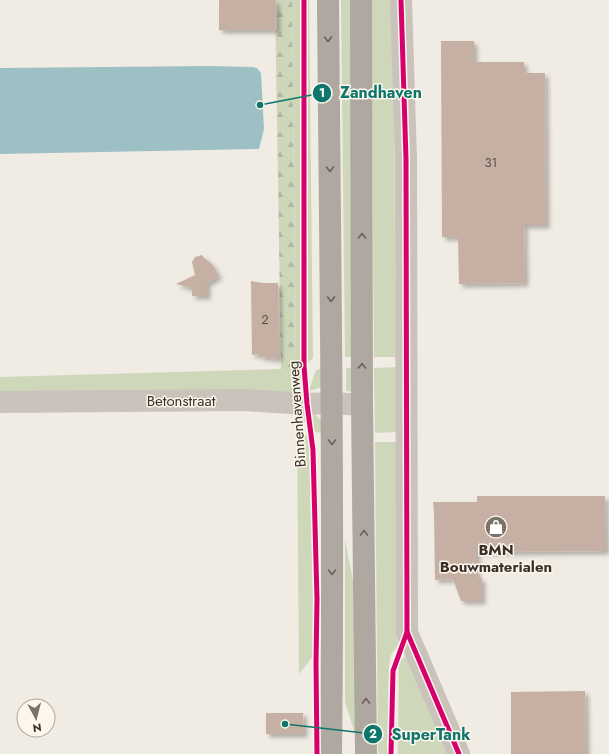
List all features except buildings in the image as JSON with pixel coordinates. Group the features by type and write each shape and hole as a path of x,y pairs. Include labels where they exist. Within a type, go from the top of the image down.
{"main road":[{"name":"Binnenhavenweg","path":"328,0 332,403 331,754"},
{"path":"361,0 362,405 366,754"}],"street":[{"path":"401,0 406,159 407,632 459,754"},
{"name":"Betonstraat","path":"0,402 244,400 306,404 332,403 362,405"}],"green space":[{"path":"275,0 292,0 296,367 281,367"},
{"path":"292,0 309,0 313,358 308,362 298,393 0,397 0,377 281,369 281,367 296,367"},
{"path":"341,0 351,0 358,357 345,357"},
{"path":"371,0 394,0 395,276 397,357 374,357"},
{"path":"398,367 398,432 375,433 374,368"},
{"path":"325,368 325,386 309,391 316,370"},
{"path":"346,368 358,368 358,392 346,391"},
{"path":"294,411 308,412 317,416 325,425 325,433 315,432"},
{"path":"297,427 312,441 313,656 299,674"},
{"path":"375,442 398,442 400,642 391,655 389,665 388,754 378,754"},
{"path":"345,539 358,607 356,737 345,702"},
{"path":"406,656 448,754 398,754 399,661"}],"water":[{"path":"252,67 257,68 261,73 264,129 259,149 0,154 0,68"}],"cycle path":[{"path":"304,0 304,366 313,450 317,599 317,754"},
{"path":"401,0 406,159 407,632 459,754"},
{"path":"391,754 393,671 407,632"}],"place":[{"name":"Zandhaven","path":"260,105"},
{"name":"BMN Bouwmaterialen","path":"496,527"},
{"name":"SuperTank","path":"285,724"}]}
